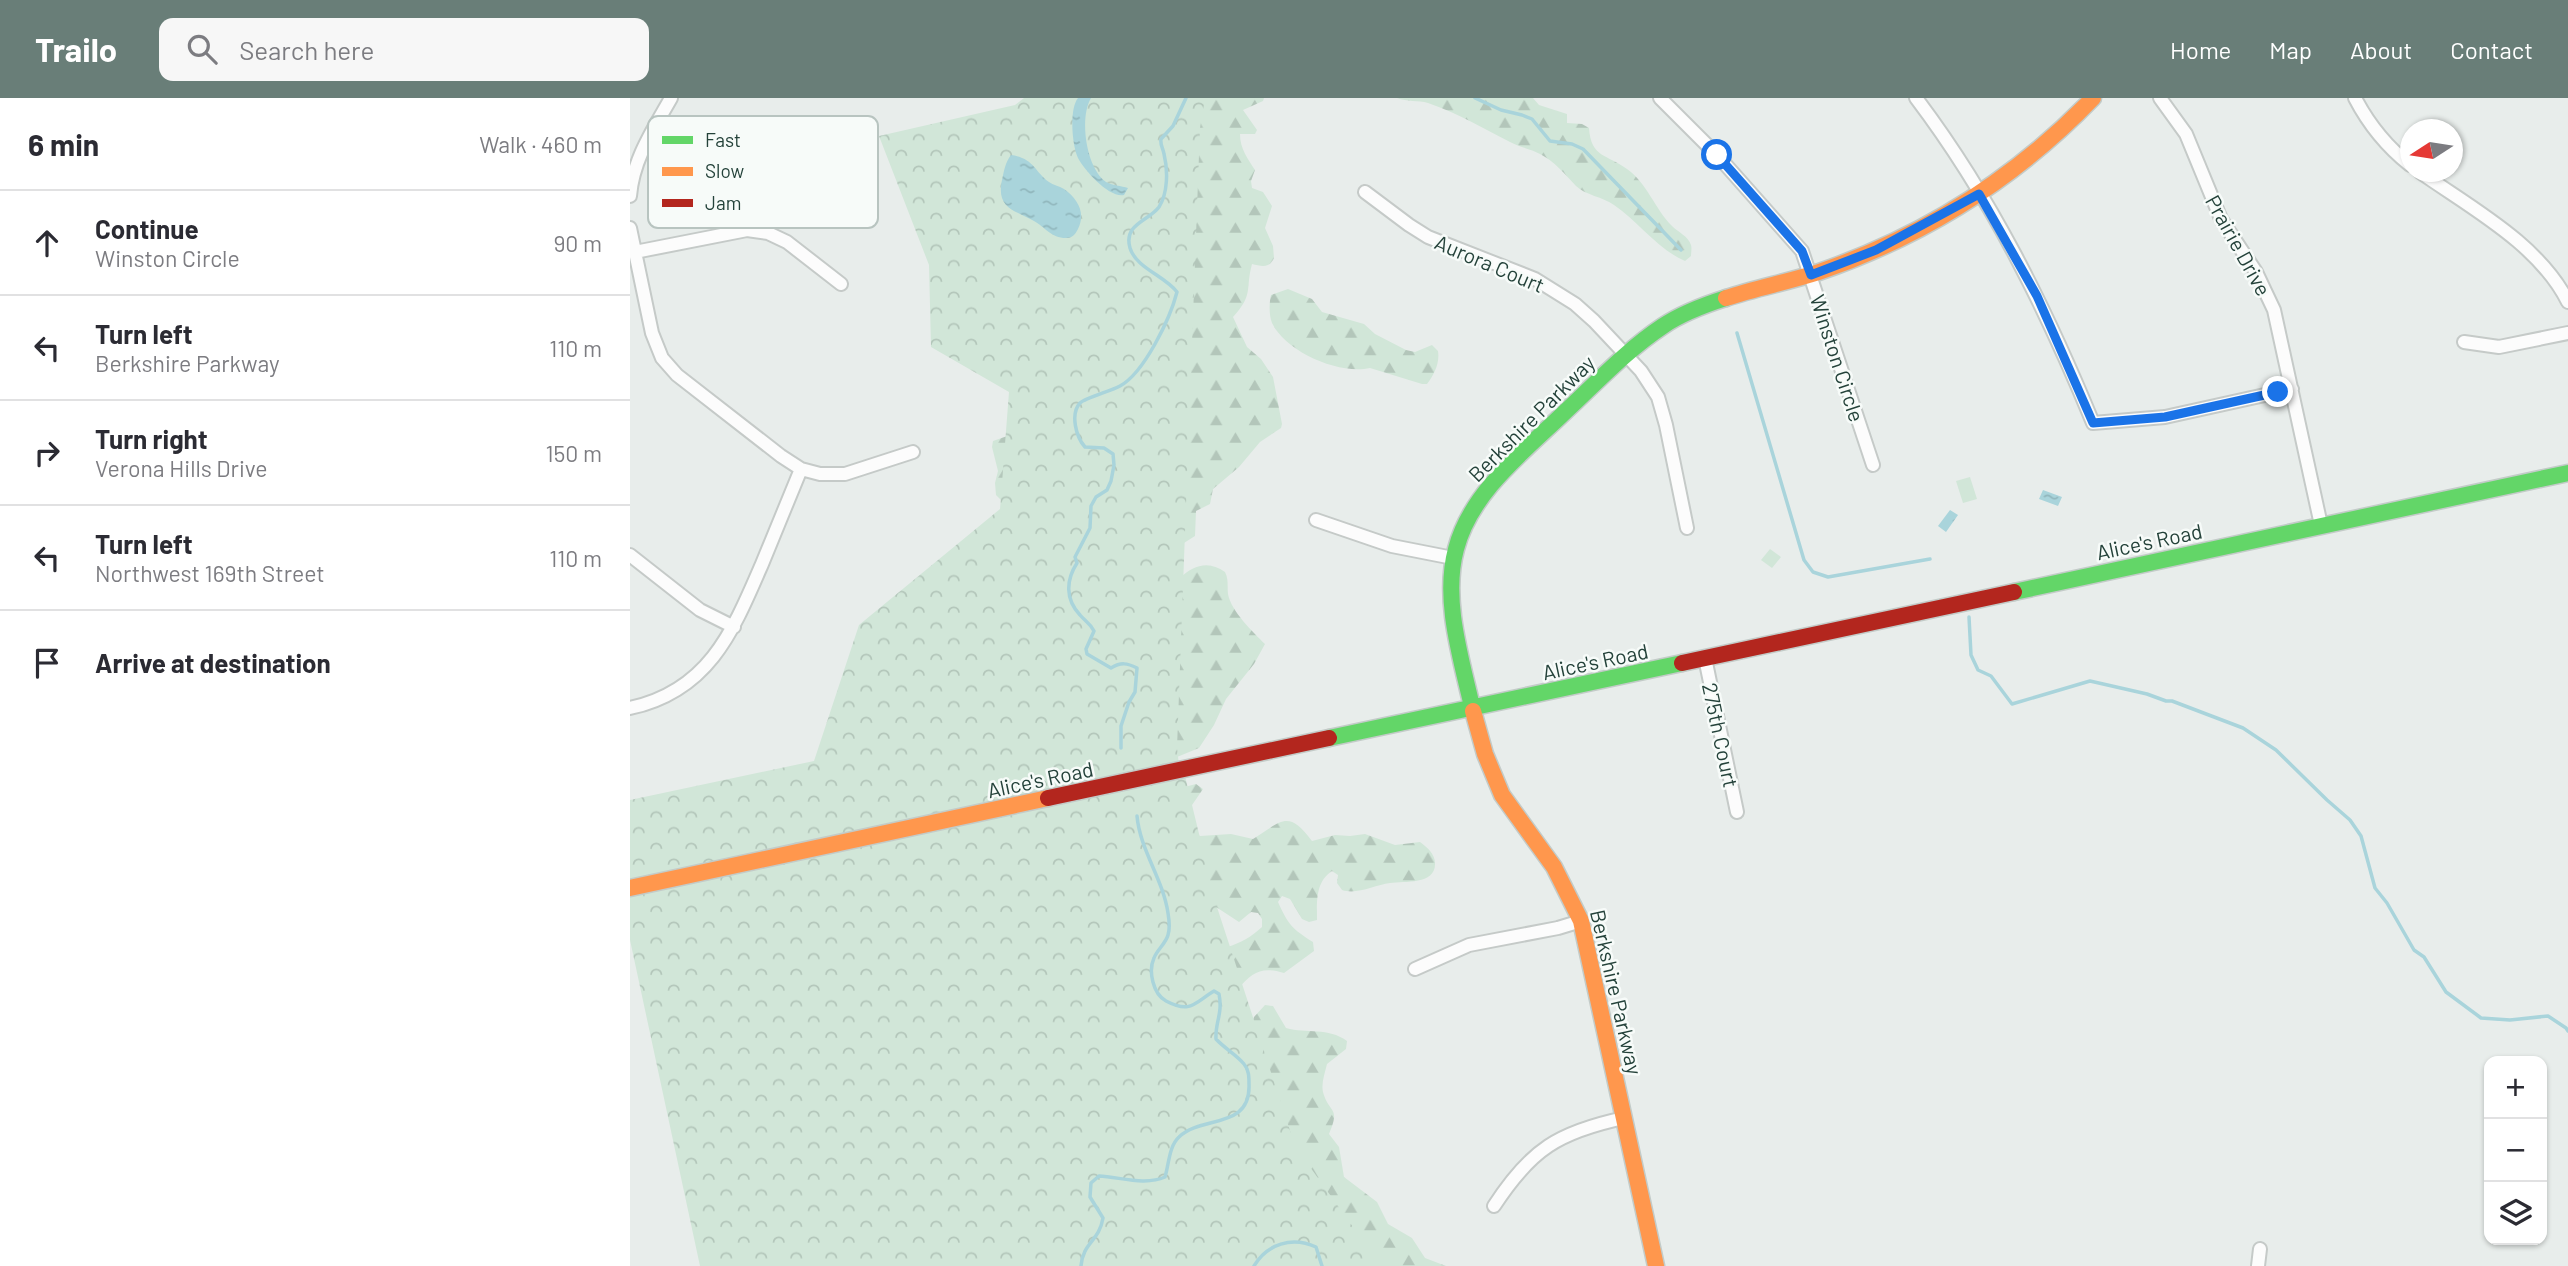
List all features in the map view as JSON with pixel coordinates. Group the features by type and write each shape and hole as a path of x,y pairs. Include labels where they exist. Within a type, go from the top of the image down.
{"main road":[{"name":"Berkshire Parkway","path":"1656,1266 1581,921 1558,872 1511,810 1498,786 1485,757 1472,709 1450,593 1453,558 1461,533 1470,512 1483,493 1625,354 1658,329 1700,307 1811,275 1876,250 1979,194 2040,149 2093,98"},
{"name":"Alice's Road","path":"630,888 2568,473"}],"street":[{"path":"658,116 671,98"},
{"name":"Winston Circle","path":"1660,98 1717,155 1802,251 1872,465"},
{"path":"1916,98 1950,145 2037,296 2093,423 2165,417 2292,389"},
{"name":"Prairie Drive","path":"2160,98 2186,134 2221,219 2265,289 2274,310 2321,525"},
{"path":"2355,98 2368,122 2400,156"},
{"path":"630,197 636,146 648,130"},
{"path":"2434,182 2530,251 2548,269 2568,302"},
{"name":"Aurora Court","path":"1365,192 1428,237 1513,269 1556,291 1594,321 1650,384 1663,411 1686,528"},
{"path":"630,228 652,333 669,368 770,448 801,469 820,474 845,474 913,452"},
{"path":"635,252 747,230 768,233 787,242 841,284"},
{"path":"2464,342 2499,347 2568,333"},
{"path":"630,708 655,701 693,678 716,655 734,627 801,469"},
{"path":"1317,520 1392,546 1453,558"},
{"path":"630,555 700,610 734,627"},
{"name":"275th Court","path":"1705,658 1737,812"},
{"path":"1415,970 1469,945 1581,921"},
{"path":"1494,1206 1509,1182 1539,1152 1575,1131 1624,1118"},
{"path":"2258,1266 2260,1249"}],"green space":[{"path":"1024,98 1205,98 1200,128 1177,748 1179,765 630,882 630,800 814,761 859,625 1000,509 1009,392 931,347 929,265 879,136 1015,105"},
{"path":"1194,98 1264,98 1263,101 1243,110 1257,130 1255,134 1240,134 1240,139 1255,170 1251,181 1252,188 1263,192 1272,206 1265,228 1273,246 1274,258 1267,265 1252,264 1244,303 1233,317 1247,347 1261,359 1273,377 1282,424 1281,428 1260,442 1239,467 1213,489 1210,504 1196,511 1195,536 1176,548 1180,578 1196,567 1207,565 1225,572 1233,607 1265,644 1254,664 1226,699 1199,748 1177,757 1095,543"},
{"path":"1397,98 1533,98 1539,105 1567,114 1567,123 1582,124 1589,128 1590,138 1597,150 1627,169 1640,181 1666,219 1690,242 1691,256 1685,261 1675,256 1614,205 1580,189 1555,164 1540,154 1439,107"},
{"path":"1288,289 1312,299 1322,312 1364,324 1375,334 1406,350 1415,352 1432,345 1438,355 1432,377 1427,384 1422,384 1370,368 1344,368 1301,352 1279,334 1270,317 1271,295"},
{"path":"1019,432 1004,503 996,495 998,471 993,441"},
{"path":"1970,477 1977,499 1963,503 1956,481"},
{"path":"1770,549 1781,557 1772,568 1761,560"},
{"path":"1185,776 1216,904 1295,1146 1381,1266 700,1266 630,940 630,895"},
{"path":"1196,784 1203,789 1190,808 1193,831 1200,836 1231,834 1253,839 1284,821 1297,825 1312,841 1335,835 1365,834 1395,845 1420,842 1434,857 1434,870 1430,875 1418,880 1354,891 1342,890 1337,883 1338,875 1332,871 1320,887 1317,920 1309,922 1302,919 1290,899 1282,896 1278,902 1285,916 1295,929 1313,942 1314,951 1284,973 1270,970 1258,972 1238,989 1227,947 1258,931 1262,927 1262,919 1258,913 1251,912 1239,922 1213,905 1165,792"},
{"path":"1265,1005 1273,1006 1286,1028 1325,1032 1347,1041 1346,1049 1327,1064 1322,1085 1325,1099 1334,1114 1329,1134 1339,1147 1344,1177 1377,1202 1388,1224 1412,1238 1425,1258 1446,1266 1328,1266 1245,1047 1254,1017"}],"water":[{"path":"1078,98 1091,98 1087,107 1085,130 1089,155 1094,166 1106,182 1128,188 1124,195 1105,188 1078,158 1072,128 1073,110"},
{"path":"1011,155 1025,159 1049,182 1073,197 1081,217 1073,236 1056,236 1004,202 1002,180"},
{"path":"2043,490 2062,497 2058,506 2039,499"},
{"path":"1950,510 1958,515 1946,532 1938,526"}],"waterway":[{"path":"1121,748 1121,726 1135,692 1137,668 1124,664 1111,668 1087,654 1086,649 1094,631 1075,609 1069,589 1077,563 1075,557 1090,528 1091,506 1096,497 1107,490 1111,481 1113,454 1104,448 1085,447 1077,432 1075,413 1080,403 1120,386 1138,370 1155,344 1174,303 1177,292 1138,261 1133,255 1129,240 1133,228 1155,212 1162,201 1167,174 1161,139 1173,126 1186,98"},
{"path":"1475,98 1501,110 1532,119 1550,141 1572,144 1583,149 1681,250"},
{"path":"1737,333 1804,560 1813,572 1828,577 1930,559"},
{"path":"1969,617 1971,655 1978,670 1991,676 2012,704 2090,681 2172,701 2243,728 2276,750 2350,820 2361,836 2375,888 2387,903 2414,950 2424,957 2446,992 2481,1018 2510,1020 2548,1016 2568,1031"},
{"path":"1081,1266 1082,1258 1103,1218 1090,1197 1091,1183 1099,1176 1141,1181 1165,1177 1171,1150 1179,1137 1189,1130 1234,1115 1248,1099 1249,1079 1246,1066 1216,1039 1219,994 1214,991 1192,1005 1181,1007 1166,1001 1155,988 1152,963 1167,938 1169,918 1161,888 1142,841 1137,816"},
{"path":"1254,1266 1259,1258 1273,1247 1289,1242 1316,1247 1322,1266"}],"traffic: fast":[{"path":"1473,711 1455,631 1451,589 1456,549 1474,508 1518,456 1637,345 1678,317 1726,298"},
{"path":"2014,592 2568,473"},
{"path":"1329,738 1682,663"}],"traffic: slow":[{"path":"1726,298 1819,272 1895,241 1932,222 2000,179 2032,154 2093,98"},
{"path":"1473,711 1485,754 1502,795 1554,867 1581,921 1656,1266"},
{"path":"630,888 1048,798"}],"traffic: jam":[{"path":"1682,663 2014,592"},
{"path":"1048,798 1329,738"}],"route":[{"path":"1717,155 1802,251 1811,275 1876,250 1979,194 2019,261 2056,334 2093,423 2165,417 2278,392"}]}
